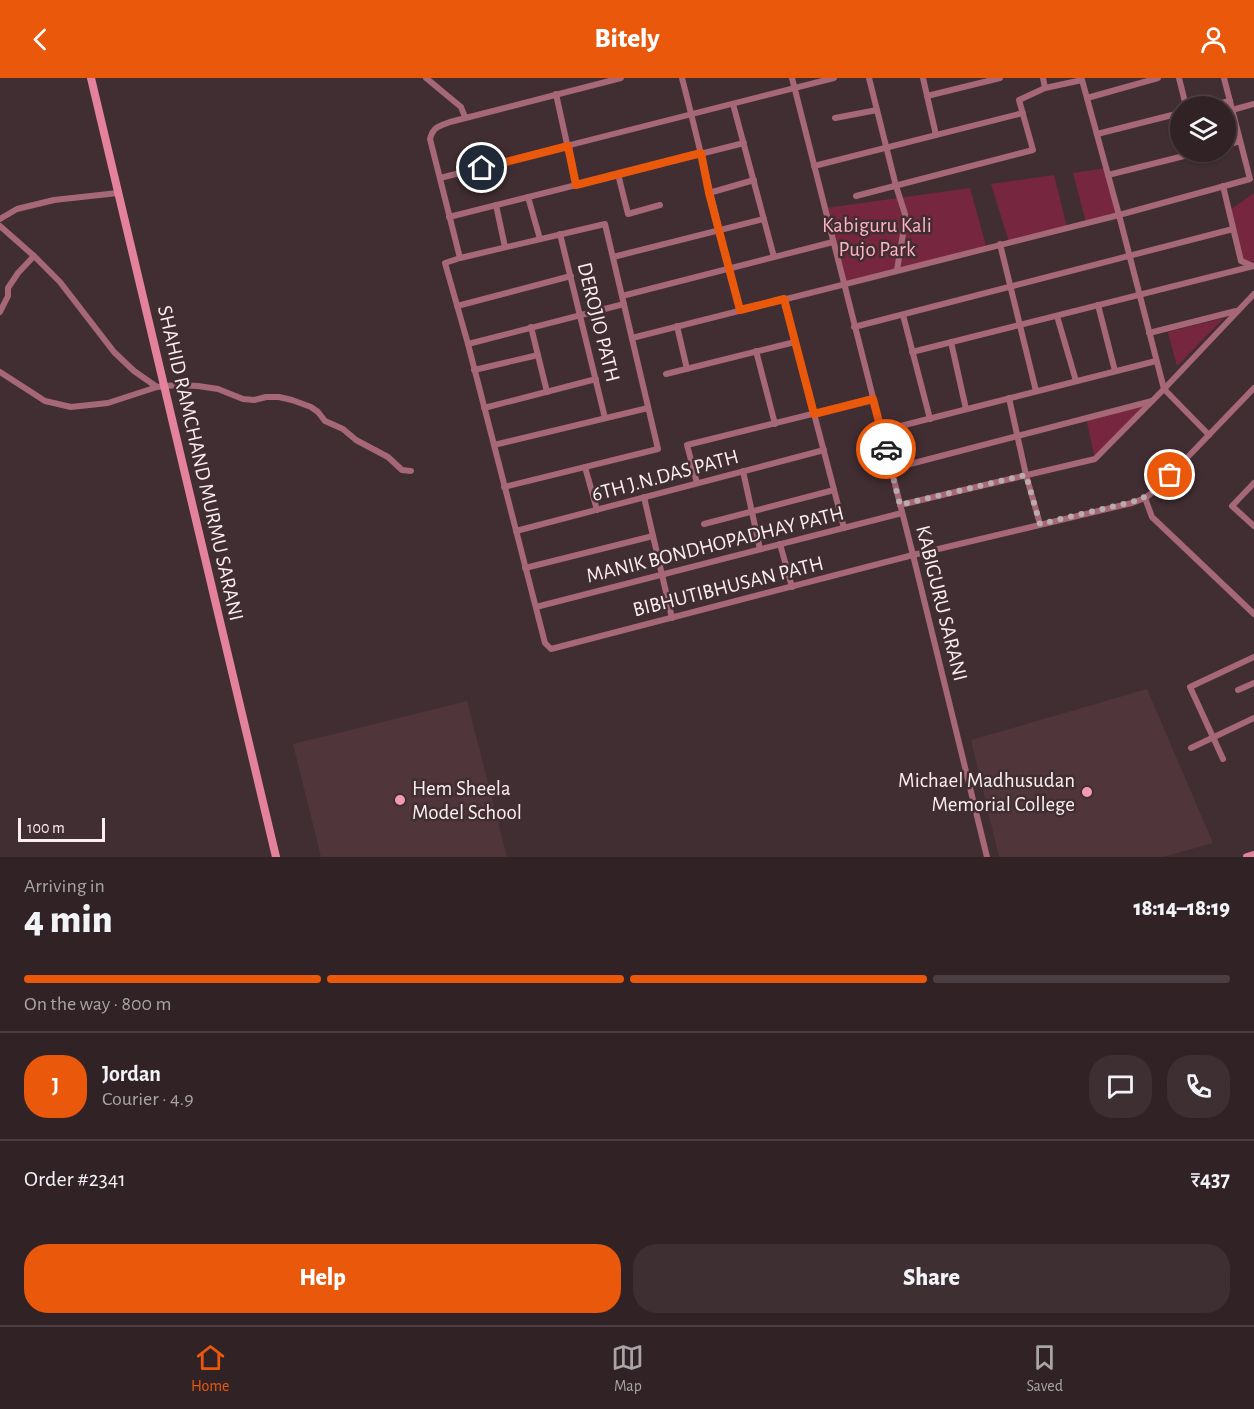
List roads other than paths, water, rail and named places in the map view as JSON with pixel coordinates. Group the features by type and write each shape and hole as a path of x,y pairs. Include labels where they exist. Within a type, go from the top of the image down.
{"street":[{"name":"SHAHID RAMCHAND MURMU SARANI","path":"91,78 161,387 276,857"},
{"path":"426,78 461,107 465,117"},
{"path":"584,78 588,86"},
{"path":"460,258 430,139 432,130 465,117 621,78"},
{"path":"681,78 740,310"},
{"name":"KABIGURU SARANI","path":"792,78 987,857"},
{"path":"440,178 834,78"},
{"path":"869,78 905,214 897,270"},
{"path":"923,78 936,135"},
{"path":"927,96 1000,78"},
{"path":"1043,78 1045,87"},
{"path":"1087,98 1158,78"},
{"path":"1179,78 1184,96"},
{"path":"1224,78 1229,96"},
{"path":"856,196 1033,150 1019,100 1045,87 1082,80 1164,389 1209,435"},
{"path":"556,94 576,185"},
{"path":"733,104 774,257"},
{"path":"1236,109 1254,104"},
{"path":"835,118 877,110"},
{"path":"814,166 1023,113"},
{"path":"1097,134 1170,116"},
{"path":"632,338 1119,215 1250,179 1236,126"},
{"path":"1236,142 1240,141"},
{"path":"449,216 744,143"},
{"path":"1108,175 1170,160"},
{"path":"618,174 628,214 660,205"},
{"path":"709,193 753,180"},
{"path":"1223,186 1241,261 1254,266"},
{"path":"0,219 16,209 54,200 118,193"},
{"path":"528,197 540,239"},
{"path":"496,205 505,248"},
{"path":"613,257 764,219"},
{"path":"504,487 658,450 605,224 445,263 468,344 504,487 536,607"},
{"path":"0,226 60,282 114,352 134,371 161,387"},
{"path":"854,327 1233,229"},
{"name":"DEROJIO PATH","path":"560,234 605,418"},
{"path":"468,344 580,315 729,268 833,242"},
{"path":"1000,244 1036,392"},
{"path":"0,312 8,296 8,288 34,256"},
{"path":"912,352 1254,266"},
{"path":"457,306 570,276"},
{"path":"900,505 1095,459 1254,294"},
{"path":"784,299 844,528"},
{"path":"1098,305 1114,371"},
{"path":"1149,333 1238,310"},
{"path":"903,315 930,419"},
{"path":"1057,316 1076,381"},
{"path":"677,326 687,369"},
{"path":"531,327 547,392"},
{"path":"666,374 795,342"},
{"path":"951,342 966,409"},
{"path":"756,351 775,424"},
{"path":"474,370 538,355"},
{"path":"881,431 1156,361"},
{"path":"0,372 45,401 71,407 108,402 161,387 188,385 218,389 243,399 279,397 292,400 318,412 325,421 343,429 356,440 388,457 402,470 411,471"},
{"path":"484,408 596,379"},
{"path":"1254,388 1157,489 1145,498 1152,518 1254,614"},
{"path":"1009,398 1026,475 1040,524"},
{"path":"697,483 687,446 873,399"},
{"path":"891,469 1152,401"},
{"path":"494,445 648,408"},
{"name":"6TH J.N.DAS PATH","path":"516,531 824,450"},
{"path":"585,467 597,510"},
{"path":"743,471 760,549"},
{"path":"1254,483 1232,506 1254,526"},
{"path":"704,524 834,490"},
{"path":"644,497 672,618"},
{"name":"BIBHUTIBHUSAN PATH","path":"536,607 545,643 551,648 1145,498"},
{"name":"MANIK BONDHOPADHAY PATH","path":"536,607 902,513"},
{"path":"525,568 653,536"},
{"path":"780,544 792,587"},
{"path":"1223,759 1190,687 1254,657"},
{"path":"1238,690 1254,683"},
{"path":"1191,748 1254,718"},
{"path":"1247,857 1254,855"}],"place":[{"name":"Michael Madhusudan Memorial College","path":"1087,792"},
{"name":"Hem Sheela Model School","path":"400,800"}],"park label":[{"name":"Kabiguru Kali Pujo Park","path":"877,237"}]}
